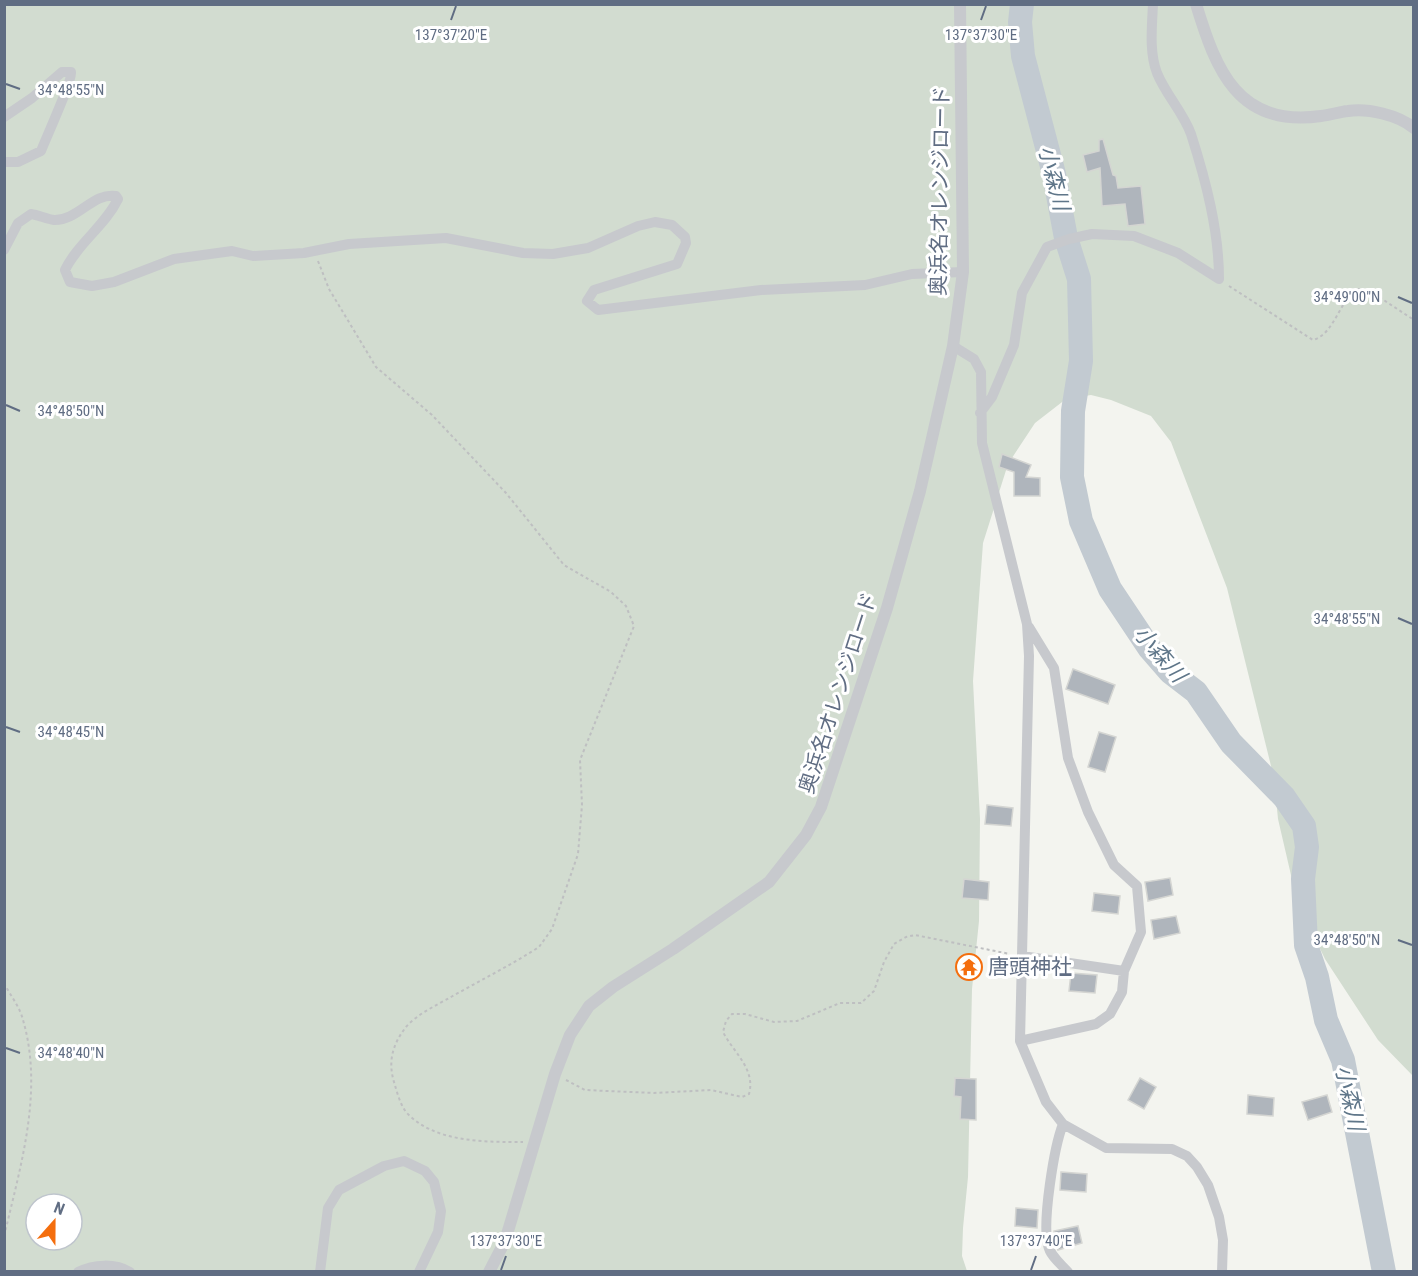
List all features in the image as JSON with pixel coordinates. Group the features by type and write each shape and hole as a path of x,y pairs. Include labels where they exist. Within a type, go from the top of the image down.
{"street":[{"name":"奥浜名オレンジロード","path":"489,1272 506,1241 555,1074 570,1035 589,1006 613,987 673,949 769,882 806,835 821,807 888,608 920,491 953,346 963,272 960,4"},
{"path":"1153,4 1152,46 1157,73 1190,133 1212,213 1219,249 1219,279"},
{"path":"1196,4 1211,55 1228,84 1262,110 1290,117 1320,117 1350,110 1378,113 1413,128"},
{"path":"4,117 32,98 62,72 71,72 72,79 57,109 41,151 18,162 4,162"},
{"path":"4,250 18,223 31,214 55,220 64,218 107,194 116,196 118,199 114,208 72,255 65,270 70,282 77,285 114,282 174,259 232,251 253,256 314,251 349,244 446,238 523,253 553,254 588,248 638,226 655,222 672,225 681,231 686,243 676,264 594,290 587,301 598,310 761,290 865,285 912,274 963,272"},
{"path":"980,414 996,390 1014,345 1022,293 1047,247 1092,234 1134,236 1178,253 1219,279"},
{"path":"953,346 974,359 981,372 982,442 1027,624 1029,656 1020,1041 1046,1102 1063,1124 1106,1148 1172,1149 1186,1156 1197,1167 1208,1185 1219,1217 1223,1240 1222,1272"},
{"path":"1020,1041 1096,1024 1110,1014 1122,992 1124,971 1141,932 1137,886 1114,865 1088,812 1068,758 1054,668 1027,624"},
{"path":"1022,957 1124,971"},
{"path":"1063,1124 1055,1143 1047,1238 1052,1255 1068,1272"},
{"path":"320,1272 328,1208 339,1190 384,1166 404,1161 425,1171 434,1182 441,1211 438,1232 419,1272"},
{"path":"78,1272 92,1266 123,1267 130,1272"}],"path":[{"path":"314,251 329,289 376,367 432,415 506,493 564,565 610,592 626,606 634,626 580,760 582,805 578,854 552,930 539,946 426,1011 406,1027 390,1056 390,1069 400,1100 405,1111 419,1123 449,1136 472,1140 535,1142"},
{"path":"1219,279 1267,313 1313,340 1320,338 1338,315 1349,294 1359,289 1376,295 1413,320"},
{"path":"4,915 4,921"},
{"path":"555,1074 585,1090 654,1093 711,1090 742,1097 748,1094 751,1086 749,1074 723,1032 726,1021 732,1014 745,1014 774,1022 797,1021 840,1003 861,1003 874,990 884,962 894,944 915,935 1022,957"},
{"path":"4,983 23,1018 30,1054 32,1087 27,1132 4,1237"}],"shaded area":[{"path":"5,5 1413,5 1413,1076 1378,1040 1325,959 1297,901 1278,819 1274,778 1227,588 1171,442 1151,416 1111,400 1091,395 1066,399 1035,423 1008,464 983,543 973,681 980,819 979,921 972,989 968,1177 962,1256 967,1271 5,1272"}],"building":[{"path":"1103,139 1118,188 1141,186 1145,224 1128,226 1125,204 1102,206 1100,168 1087,172 1083,155 1099,151 1099,140"},
{"path":"1002,454 1031,465 1026,477 1040,478 1040,496 1014,496 1014,472 999,467"},
{"path":"1073,669 1115,685 1108,704 1066,689"},
{"path":"1099,732 1116,737 1105,772 1088,767"},
{"path":"987,805 1013,808 1011,826 985,824"},
{"path":"1170,878 1173,895 1148,901 1145,882"},
{"path":"964,879 989,882 988,900 962,898"},
{"path":"1094,893 1120,896 1118,914 1092,911"},
{"path":"1176,916 1180,933 1154,939 1151,920"},
{"path":"1071,973 1097,975 1095,993 1069,991"},
{"path":"955,1078 976,1079 976,1120 960,1119 961,1097 954,1096"},
{"path":"1140,1078 1156,1087 1144,1109 1128,1100"},
{"path":"1248,1095 1274,1098 1273,1116 1247,1114"},
{"path":"1327,1095 1332,1112 1308,1120 1302,1102"},
{"path":"1061,1172 1087,1174 1086,1192 1060,1190"},
{"path":"1016,1208 1038,1210 1037,1228 1015,1226"},
{"path":"1078,1226 1082,1243 1058,1250 1054,1231"}],"waterway":[{"name":"小森川","path":"1022,4 1020,22 1023,56 1054,174 1066,238 1079,279 1081,361 1073,411 1072,477 1081,521 1110,589 1150,649 1170,672 1196,692 1231,743 1284,797 1304,826 1307,847 1303,879 1306,945 1317,977 1326,1020 1343,1060 1384,1272"}],"place":[{"name":"唐頭神社","path":"969,967"}]}
